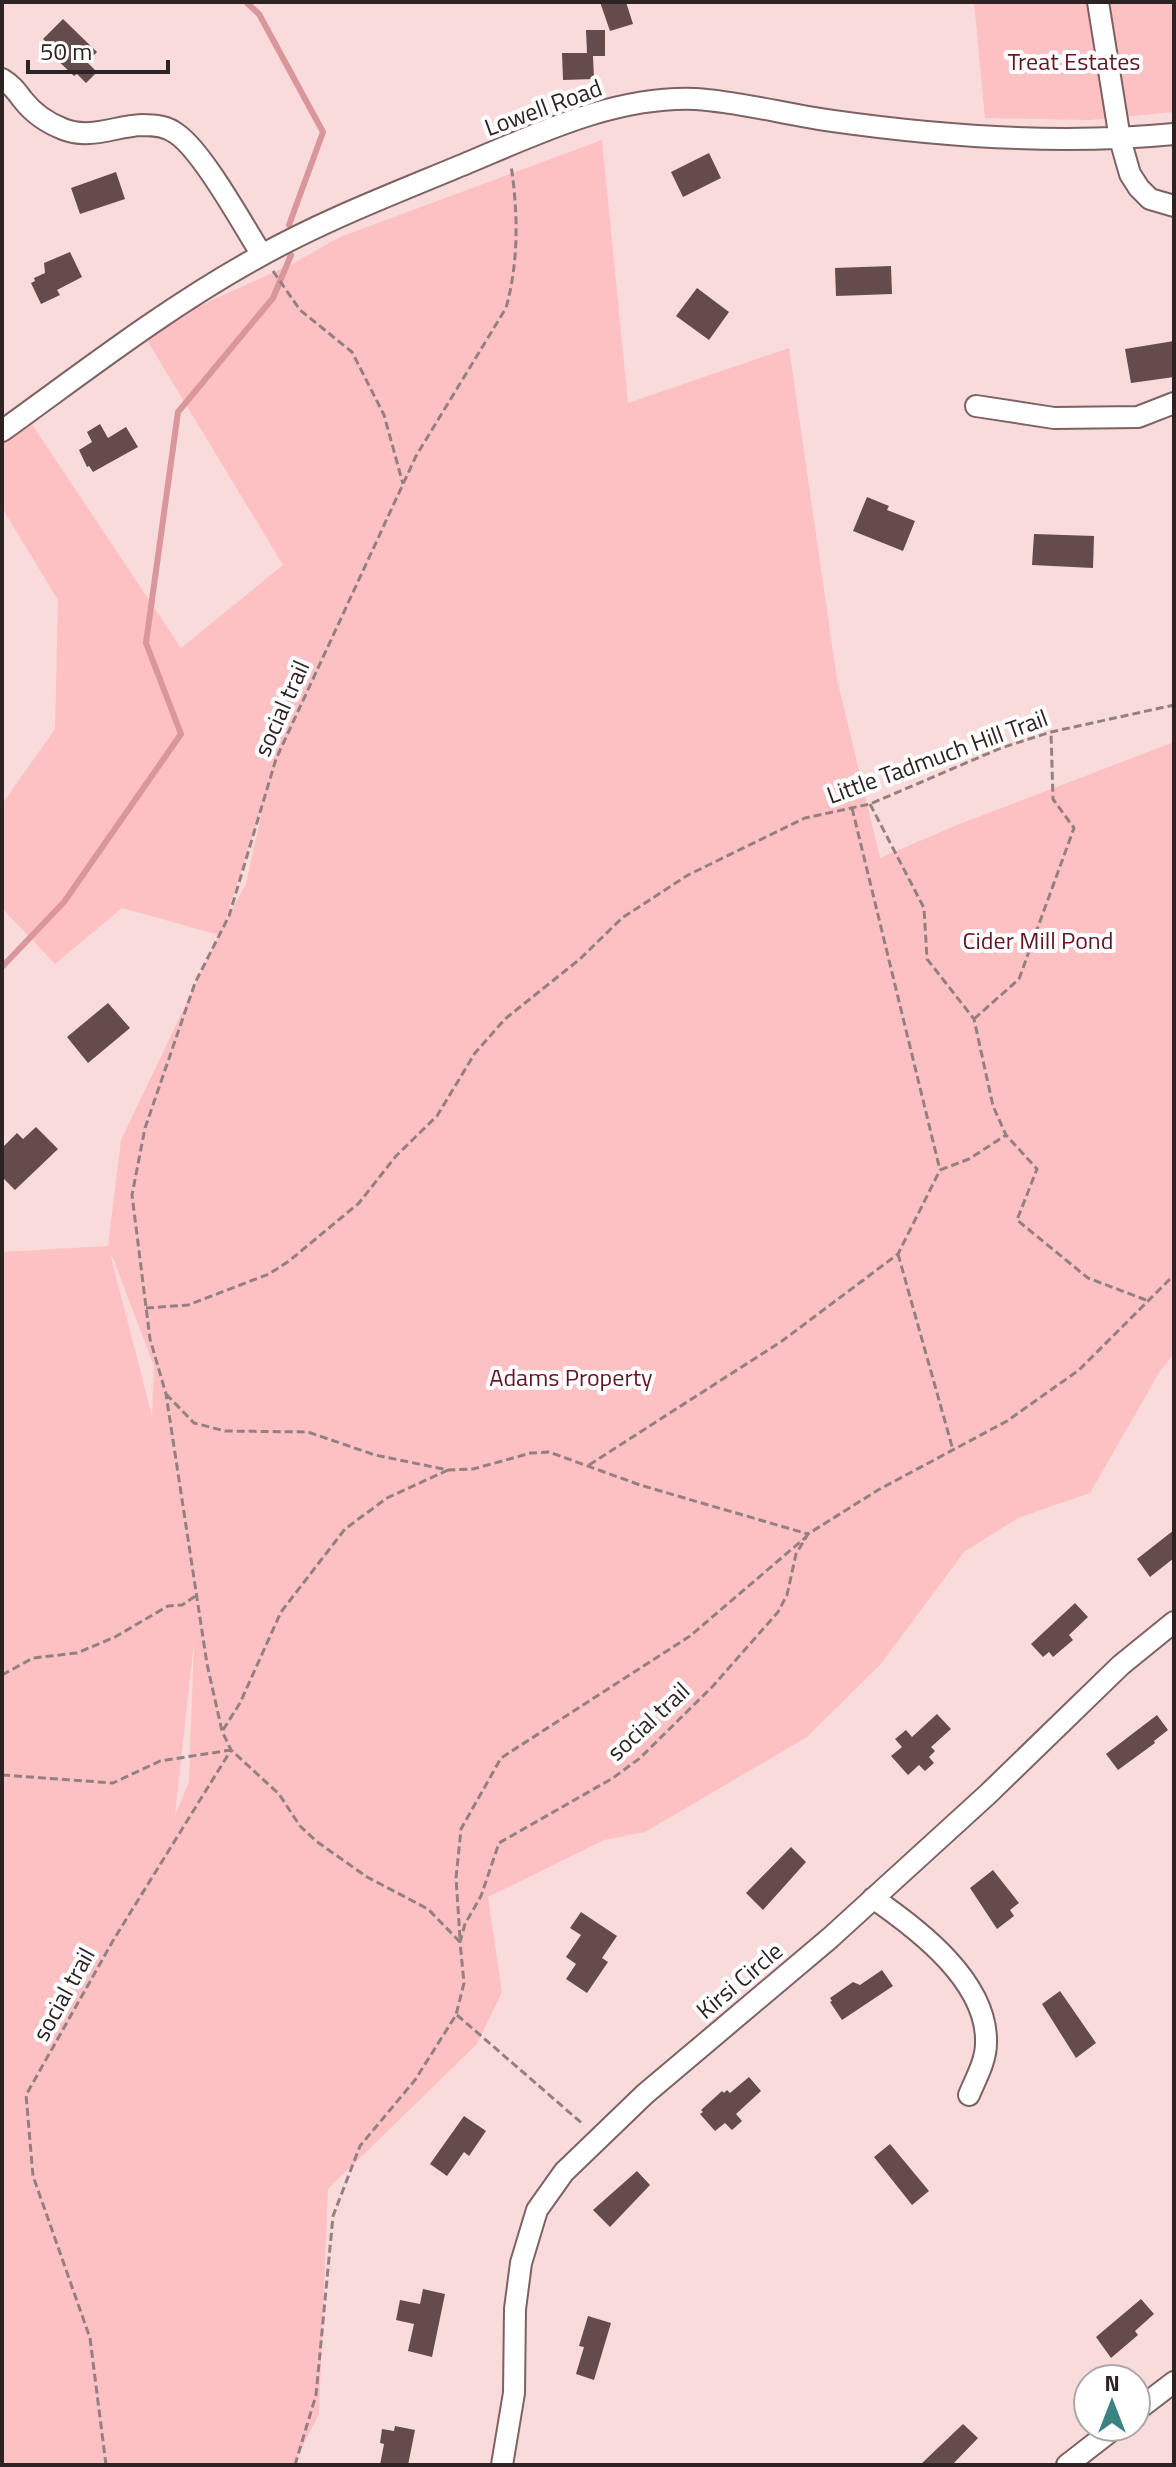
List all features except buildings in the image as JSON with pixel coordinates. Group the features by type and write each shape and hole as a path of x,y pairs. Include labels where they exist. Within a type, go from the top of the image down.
{"street":[{"path":"1098,2 1120,139 1130,174 1150,199 1174,206"},
{"path":"7,82 33,110 54,125 73,132 95,133 144,125 165,128 179,135 196,154 266,261"},
{"name":"Lowell Road","path":"2,431 196,294 266,261 310,230 508,146 601,111 643,103 693,99 929,133 1027,139 1120,139 1174,134"},
{"path":"976,406 1054,418 1138,417 1174,403"},
{"name":"Kirsi Circle","path":"502,2465 514,2393 517,2284 537,2210 564,2172 645,2094 830,1938 988,1794 1121,1665 1174,1622"},
{"path":"873,1898 933,1946 959,1974 981,2006 987,2044 983,2063 969,2095"},
{"path":"1152,2399 1174,2382"},
{"path":"1067,2465 1095,2443"}],"path":[{"name":"social trail","path":"460,1942 428,1909 367,1877 316,1841 300,1826 279,1794 231,1750 222,1731 207,1664 166,1394 150,1339 132,1195 145,1128 195,983 229,916 276,759 416,456 506,308 513,281 517,204 508,146"},
{"path":"266,261 300,310 352,352 384,415 403,485"},
{"name":"Little Tadmuch Hill Trail","path":"146,1308 188,1305 269,1274 289,1261 359,1203 396,1156 437,1116 475,1053 505,1019 580,959 622,918 688,875 805,818 831,815 870,804 981,755 1051,732 1174,705"},
{"path":"974,1019 1019,979 1074,828 1053,799 1051,732"},
{"path":"870,804 924,908 927,959 974,1019 993,1106 1006,1135 1037,1169 1017,1220 1088,1278 1147,1301"},
{"path":"588,1466 782,1341 898,1254 940,1170 852,807"},
{"path":"940,1170 969,1159 1006,1135"},
{"path":"898,1254 953,1450"},
{"path":"460,1942 456,1878 461,1829 501,1758 690,1636 808,1534 878,1490 1007,1421 1079,1370 1174,1275"},
{"name":"social trail","path":"166,1394 194,1423 225,1431 308,1432 375,1455 448,1470 473,1469 531,1453 549,1452 640,1485 808,1534 796,1554 787,1595 778,1612 692,1707 640,1758 613,1778 499,1843 481,1896 465,1924 460,1942 464,1983 456,2015 415,2080 360,2146 333,2216 316,2395 295,2465"},
{"path":"222,1731 240,1703 281,1612 345,1529 387,1498 448,1470"},
{"path":"2,1675 33,1658 77,1653 115,1637 168,1606 182,1605 197,1595"},
{"path":"2,1775 113,1783 160,1761 231,1750"},
{"name":"social trail","path":"106,2465 90,2338 33,2176 26,2095 114,1939 231,1750"},
{"path":"456,2015 599,2138"}],"green space":[{"name":"Treat Estates","path":"974,2 1174,2 1174,112 1090,120 985,118"},
{"name":"Adams Property","path":"602,140 628,403 789,348 837,679 880,858 957,825 1174,742 1174,1354 1160,1371 1090,1493 1018,1518 964,1552 880,1665 807,1737 645,1832 604,1840 488,1897 502,1992 477,2044 328,2189 319,2414 293,2465 2,2465 2,1252 108,1246 121,1140 219,935 122,908 55,964 2,908 2,804 55,729 58,600 2,508 2,431 25,414 181,648 283,565 142,332 294,263 340,237","holes":["264,801 246,884 224,924","111,1257 154,1366 152,1416","194,1642 189,1782 175,1815"]}],"waterway":[{"path":"246,2 259,14 323,132 289,225"},
{"path":"2,967 64,902 181,734 146,643 178,412 273,298 291,255"}],"park label":[{"name":"Cider Mill Pond","path":"1038,940"}]}
